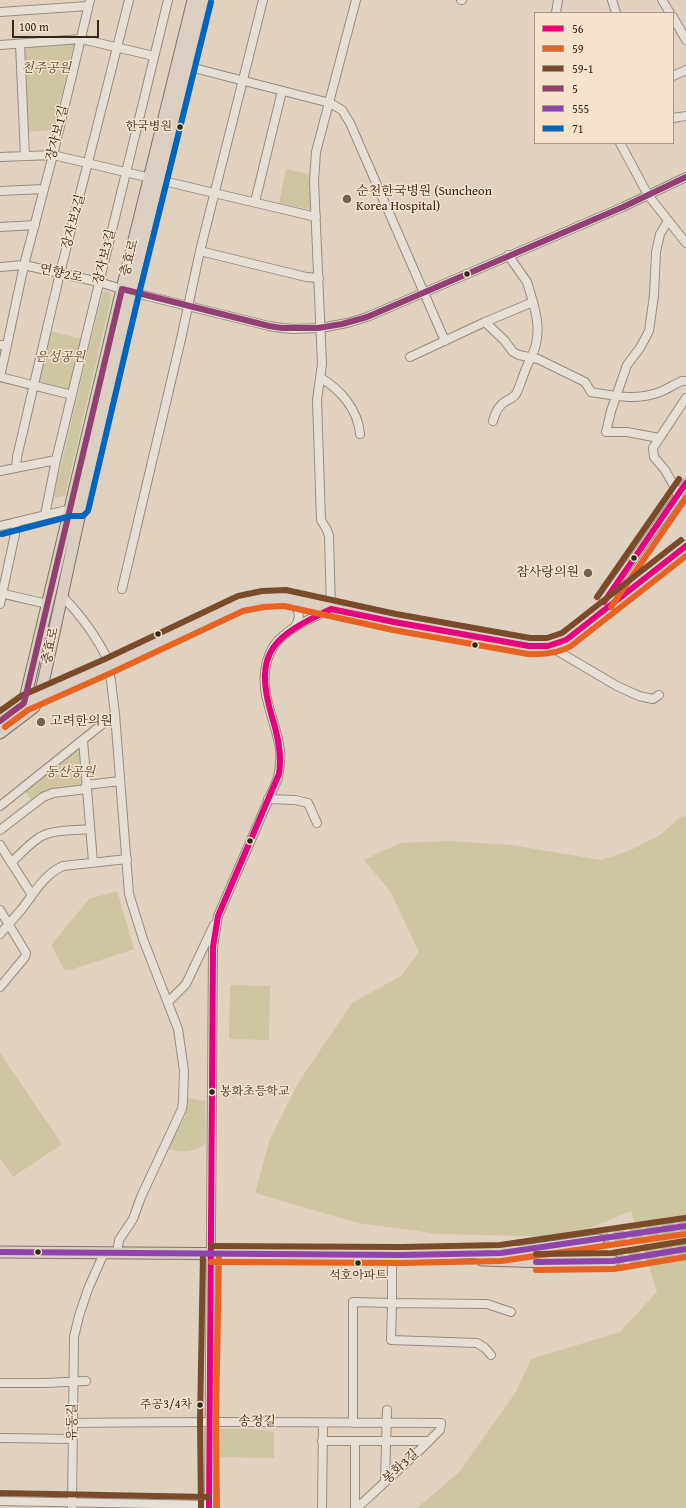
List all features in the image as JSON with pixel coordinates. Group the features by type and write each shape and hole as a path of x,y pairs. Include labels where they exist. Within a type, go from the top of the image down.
{"main road":[{"name":"충효로","path":"182,65 193,0"},
{"name":"충효로","path":"24,703 47,604 76,508 126,291 182,65 203,0"},
{"name":"충효로","path":"40,695 62,596 76,508"},
{"path":"0,721 24,703 40,695 109,665 241,603 263,599 288,599 394,622 516,643 549,646 558,644 566,640 686,546"},
{"path":"45,674 50,686 58,687"},
{"path":"0,733 34,707 40,695"},
{"path":"0,1252 397,1255 523,1251 598,1240"},
{"path":"397,1255 527,1262 613,1261"}],"street":[{"name":"장자보2길","path":"16,468 17,457 33,385 60,273 129,0"},
{"name":"장자보3길","path":"45,515 56,460 168,0"},
{"path":"122,589 214,192 263,0"},
{"path":"168,1002 186,984 218,916 278,778 280,750 264,692 264,675 269,654 275,643 282,636 295,627 331,609 329,536 328,530 322,520 317,400 317,389 322,364 314,181 316,152 356,0"},
{"path":"556,12 558,0"},
{"path":"612,0 616,12"},
{"path":"662,0 669,12"},
{"path":"0,12 89,3"},
{"name":"장자보1길","path":"4,345 53,155 89,3"},
{"path":"674,19 684,36"},
{"path":"674,31 684,36"},
{"path":"0,45 81,39 154,56"},
{"path":"20,44 25,156"},
{"path":"182,65 330,103 342,110 350,123 423,292 446,341"},
{"path":"674,76 686,70"},
{"path":"255,202 282,91"},
{"path":"674,118 686,116"},
{"path":"621,144 648,195 686,243"},
{"path":"0,157 53,155 316,217"},
{"name":"연향2로","path":"0,267 24,265 99,282 126,291 269,326 293,329 320,328 367,316 648,195 686,177"},
{"path":"0,191 44,189"},
{"path":"659,438 627,432 606,432 611,411 627,365 640,348 649,331 654,295 656,252 660,234 668,221"},
{"path":"0,227 35,225"},
{"path":"200,251 306,277 318,278"},
{"path":"493,421 501,405 516,394 531,357 538,332 533,302 527,282 508,255"},
{"path":"410,357 485,322 533,302"},
{"path":"485,322 504,340 513,352 519,355 538,359 584,382 591,392 632,398 648,396 661,392 682,381 686,381"},
{"path":"4,345 0,377 72,395"},
{"path":"320,378 338,390 351,407 360,434"},
{"path":"678,496 665,470 654,457 653,448 686,398"},
{"path":"0,472 56,460"},
{"path":"599,614 604,600 686,483"},
{"path":"0,526 76,508"},
{"path":"0,604 1,593 15,534 16,522"},
{"path":"1,593 47,604"},
{"path":"62,596 71,605 102,647 109,665 115,714 129,894 143,939 178,1029 184,1071 182,1109 141,1197 133,1219 119,1240 118,1253"},
{"path":"288,599 296,606 299,613 299,620 295,627"},
{"path":"549,646 592,672 639,696 653,699 659,695"},
{"path":"0,806 115,714"},
{"path":"83,740 93,862"},
{"path":"0,830 43,797 53,793 120,781"},
{"path":"268,799 295,800 308,803 317,823"},
{"path":"11,863 30,844 50,833 90,829"},
{"path":"0,845 32,894"},
{"path":"0,934 41,882 54,870 63,866 126,859"},
{"path":"0,910 26,953 25,957 0,987"},
{"path":"0,1501 72,1505 208,1506 213,947 218,916"},
{"name":"유동길","path":"72,1505 74,1337 88,1289 104,1253"},
{"path":"397,1255 392,1302 391,1340 477,1343 485,1348 491,1355"},
{"path":"353,1423 353,1302 487,1304 512,1312"},
{"path":"0,1383 74,1383 86,1381"},
{"path":"385,1482 386,1410"},
{"name":"송정길","path":"73,1423 208,1421 441,1423"},
{"path":"322,1508 323,1423"},
{"name":"봉화3길","path":"356,1508 440,1430 441,1423"},
{"path":"0,1438 73,1439"},
{"path":"322,1441 428,1441"},
{"path":"355,1441 356,1508"}],"green space":[{"name":"천주공원","path":"74,44 53,130 27,132 24,50 28,46"},
{"path":"286,169 309,174 312,210 279,203"},
{"path":"103,291 110,292 111,298 65,496 55,498 54,494"},
{"name":"은성공원","path":"49,331 82,339 71,385 65,391 41,385 38,378"},
{"name":"동산공원","path":"77,749 82,750 85,786 33,803 25,791"},
{"path":"686,816 686,1508 417,1508 459,1472 516,1392 531,1359 620,1332 657,1292 631,1211 568,1237 439,1234 358,1223 255,1193 270,1139 298,1083 352,1003 401,976 419,952 390,891 364,860 400,843 447,841 512,845 601,860 631,850 660,835 680,817"},
{"path":"117,891 134,949 70,970 64,969 51,945 89,899"},
{"path":"230,985 270,986 269,1040 229,1039"},
{"path":"0,1053 62,1144 13,1177 0,1158"},
{"path":"188,1098 205,1101 206,1143 192,1150 172,1150 168,1148 186,1115"},
{"path":"219,1429 252,1429 274,1432 274,1458 218,1457"}],"tunnel":[{"path":"598,1240 686,1226"},
{"path":"613,1261 686,1249"}],"transit line":[{"name":"71","path":"2,534 71,516 83,516 88,511 139,294 211,2"},
{"name":"5","path":"0,721 24,703 122,289 269,326 282,328 318,328 342,324 367,317 623,207 686,177"},
{"name":"59-1","path":"597,597 679,479"},
{"name":"56","path":"604,602 686,483"},
{"name":"59","path":"611,607 686,498"},
{"name":"59-1","path":"0,711 21,696 105,659 238,596 262,591 286,590 396,614 530,638 547,638 562,633 681,540"},
{"name":"56","path":"331,609 394,622 529,646 548,646 566,640 686,546"},
{"name":"59","path":"5,727 28,710 243,611 264,607 284,606 393,630 528,654 545,654 555,652 571,646 686,556"},
{"name":"56","path":"209,1508 213,947 218,916 279,774 279,745 266,694 265,676 267,661 273,648 282,637 295,628 331,609"},
{"name":"59-1","path":"211,1246 402,1247 500,1245 685,1218"},
{"name":"555","path":"0,1252 402,1255 501,1253 686,1226"},
{"name":"59","path":"211,1262 402,1263 501,1261 686,1234"},
{"name":"59-1","path":"536,1254 612,1253 685,1241"},
{"name":"555","path":"536,1262 613,1261 686,1249"},
{"name":"59-1","path":"201,1508 200,1421 203,1254"},
{"name":"59","path":"217,1508 216,1421 219,1254"},
{"name":"59","path":"536,1270 614,1269 686,1257"},
{"name":"59-1","path":"0,1493 208,1497"}],"place":[{"name":"한국병원","path":"180,127"},
{"name":"순천한국병원 (Suncheon Korea Hospital)","path":"347,199"},
{"name":"참사랑의원","path":"588,573"},
{"name":"고려한의원","path":"41,722"},
{"name":"봉화초등학교","path":"212,1092"},
{"name":"석호아파트","path":"358,1263"},
{"name":"주공3/4차","path":"200,1405"}]}
